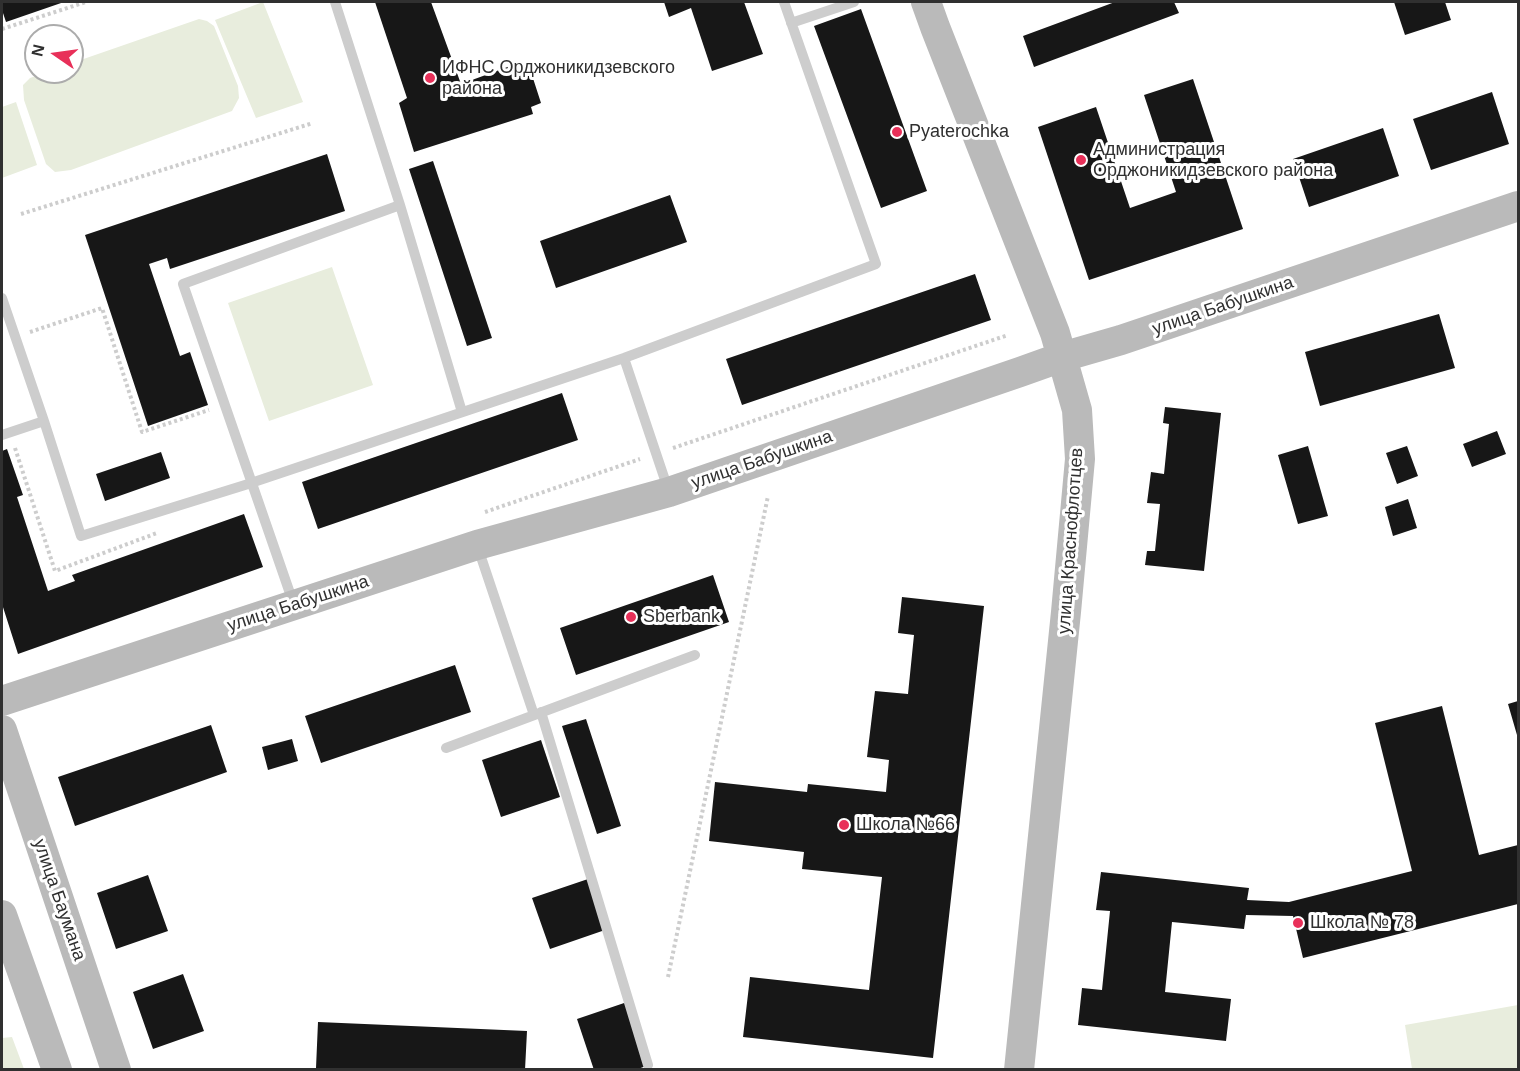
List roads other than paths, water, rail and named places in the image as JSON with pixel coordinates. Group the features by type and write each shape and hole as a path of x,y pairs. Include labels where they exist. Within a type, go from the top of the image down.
{"street":[{"name":"улица Краснофлотцев","path":"926,2 1055,333 1077,410 1080,459 1019,1070"},
{"name":"улица Бабушкина","path":"2,701 477,545 669,492 1062,357 1121,340 1518,206"},
{"name":"улица Баумана","path":"2,730 116,1070"},
{"path":"2,915 57,1070"}],"lane":[{"path":"335,2 400,205 462,412"},
{"path":"2,298 81,536 253,483 624,358 876,264 784,2"},
{"path":"791,23 854,2"},
{"path":"295,605 183,284 400,205"},
{"path":"624,358 669,492"},
{"path":"2,435 44,421"},
{"path":"477,545 538,714 648,1065"},
{"path":"446,748 695,655"}],"place":[{"name":"ИФНС Орджоникидзевского района","path":"430,78"},
{"name":"Pyaterochka","path":"897,132"},
{"name":"Администрация Орджоникидзевского района","path":"1081,160"},
{"name":"Sberbank","path":"631,617"},
{"name":"Школа №66","path":"844,825"},
{"name":"Школа № 78","path":"1298,923"}]}
